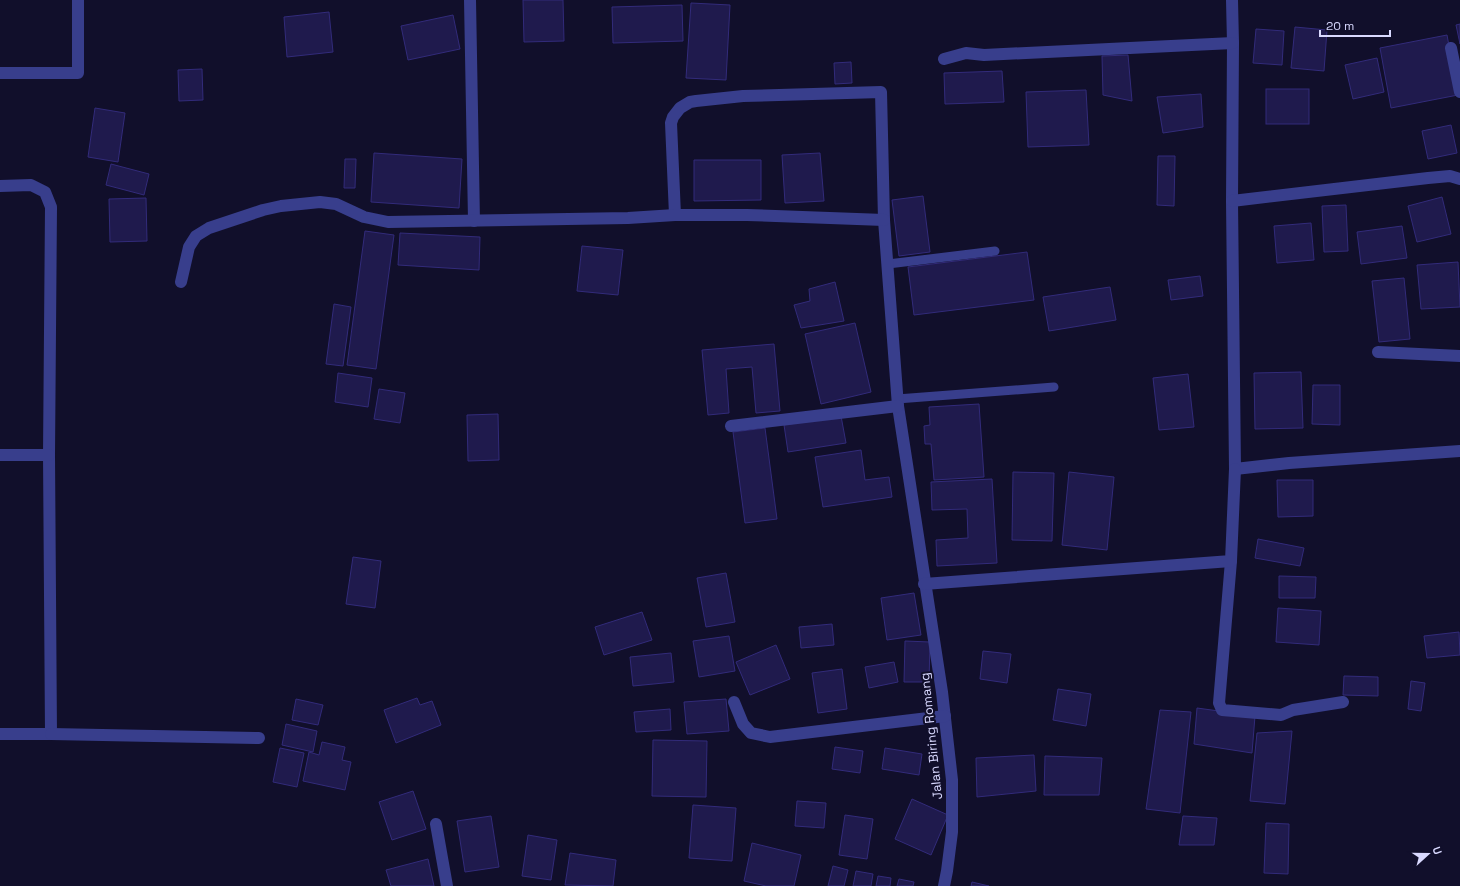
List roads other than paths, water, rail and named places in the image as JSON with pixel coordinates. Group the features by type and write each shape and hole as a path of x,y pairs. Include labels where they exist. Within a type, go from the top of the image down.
{"street":[{"path":"0,72 78,73 78,0"},
{"path":"470,0 474,221"},
{"path":"1232,0 1232,201 1235,469 1231,561 1219,703 1222,710 1281,715 1293,710 1343,702"},
{"path":"944,59 966,53 984,55 1233,43"},
{"path":"1451,48 1460,92"},
{"name":"Jalan Biring Romang","path":"675,215 671,123 672,117 676,112 690,102 743,96 881,92 884,220 898,402 924,584 945,716 952,780 952,832 944,886"},
{"path":"1232,201 1428,178 1450,176 1460,179"},
{"path":"0,186 31,185 45,192 51,207 49,455 50,734"},
{"path":"181,282 189,247 196,236 209,228 263,210 281,206 320,202 336,204 364,217 382,221 628,218 675,215 747,215 884,220"},
{"path":"1378,352 1460,356"},
{"path":"731,426 898,402"},
{"path":"1235,469 1288,463 1460,451"},
{"path":"0,455 49,455"},
{"path":"924,584 1231,561"},
{"path":"734,702 743,724 750,733 770,737 945,716"},
{"path":"0,734 259,738"},
{"path":"436,824 447,886"}],"lane":[{"path":"888,264 995,251"},
{"path":"898,402 1054,387"}]}
